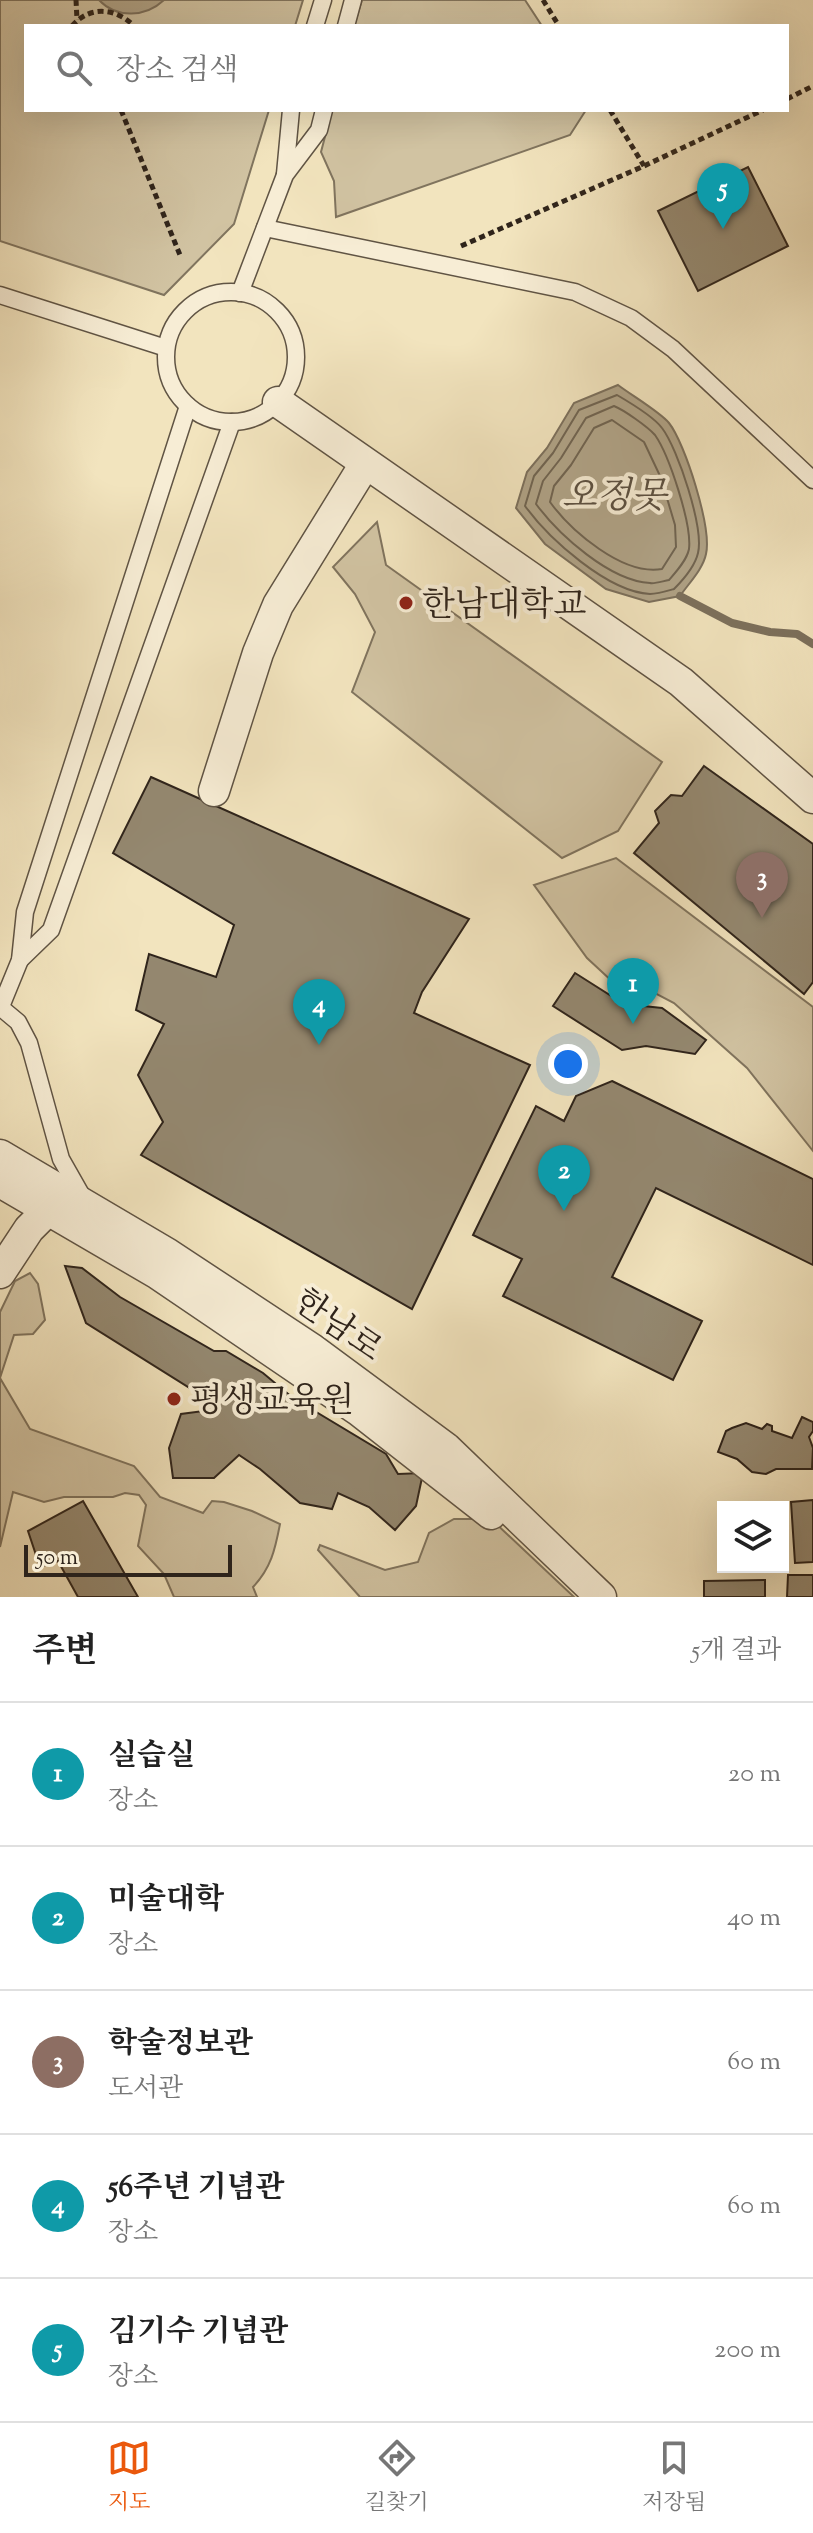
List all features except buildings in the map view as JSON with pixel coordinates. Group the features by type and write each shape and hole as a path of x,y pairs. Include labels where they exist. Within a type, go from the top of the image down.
{"street":[{"path":"278,402 681,682 813,798"},
{"path":"214,791 258,653 278,605 365,464"},
{"name":"한남로","path":"0,1155 168,1254 312,1349 446,1448 601,1597"},
{"name":"한남로","path":"0,1182 158,1274 358,1410 491,1514 575,1597"},
{"path":"0,1273 29,1229 48,1210"}],"lane":[{"path":"316,24 323,0"},
{"path":"347,24 353,0"},
{"path":"240,293 285,175 291,112"},
{"path":"285,175 319,130 324,112"},
{"path":"265,228 575,292 631,318 673,349 813,480"},
{"path":"220,293 240,293 260,299 276,310 289,327 295,346 296,367 289,386 278,402 264,413 249,420 216,421 201,416 174,390 167,370 166,348 172,328 184,312 200,299 220,293"},
{"path":"0,295 166,348"},
{"path":"93,1210 75,1187 61,1159 29,1043 18,1022 0,1008 20,960 25,912 188,406"},
{"path":"20,960 51,930 232,422"}],"path":[{"path":"76,0 77,20"},
{"path":"543,0 558,24"},
{"path":"74,24 88,13 101,10 114,12 132,24"},
{"path":"789,98 813,86"},
{"path":"122,112 180,255"},
{"path":"611,112 644,166"},
{"path":"425,262 759,112"}],"shaded area":[{"path":"0,0 303,0 296,24 24,24 24,112 268,112 234,224 164,295 0,241"},
{"path":"362,0 525,0 541,24 355,24"},
{"path":"331,112 585,112 570,135 336,217 334,181 321,152"},
{"path":"377,522 386,565 662,762 618,831 562,858 352,692 375,632 355,594 333,567"},
{"path":"616,858 813,1007 813,1151 747,1068 674,1003 653,992 629,997 587,958 534,885"},
{"path":"30,1273 38,1284 45,1320 33,1334 14,1335 0,1378 0,1312 15,1281"},
{"path":"0,1378 30,1429 134,1466 160,1497 203,1513 212,1501 224,1502 280,1524 271,1558 253,1587 257,1597 174,1597 164,1574 138,1546 146,1505 139,1495 64,1497 44,1502 13,1492 0,1547"},
{"path":"454,1519 491,1519 574,1597 360,1597 318,1550 320,1545 385,1570 418,1562 429,1533"}],"water":[{"path":"99,0 164,0 149,10 132,14 114,10"},
{"name":"오정못","path":"618,385 669,423 696,486 705,525 706,554 699,570 680,596 649,602 606,589 545,544 516,508 527,472 547,448 574,403"}],"waterway":[{"path":"680,596 732,623 770,632 797,634 813,644"}],"place":[{"name":"김기수 기념관","path":"723,229"},
{"name":"한남대학교","path":"406,603"},
{"name":"학술정보관","path":"762,918"},
{"name":"실습실","path":"633,1024"},
{"name":"56주년 기념관","path":"319,1045"},
{"name":"미술대학","path":"564,1211"},
{"name":"평생교육원","path":"174,1399"}]}
